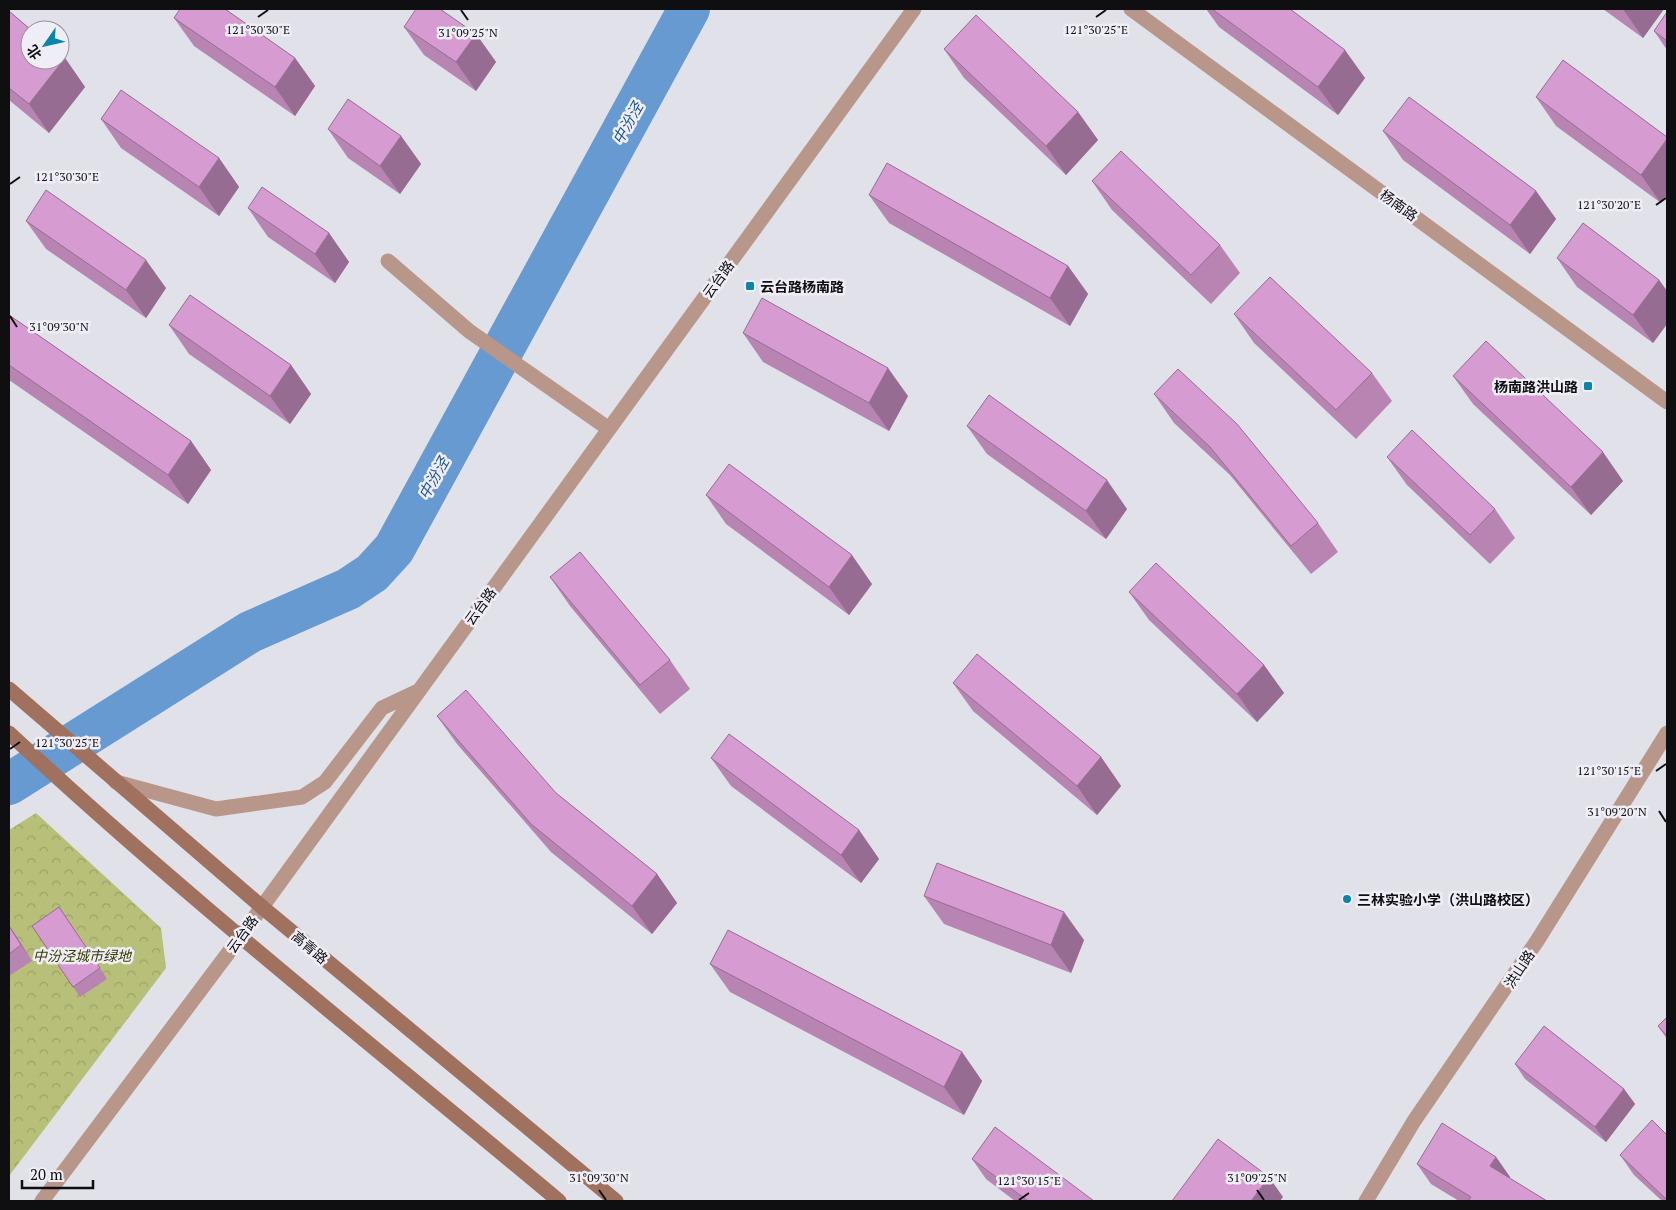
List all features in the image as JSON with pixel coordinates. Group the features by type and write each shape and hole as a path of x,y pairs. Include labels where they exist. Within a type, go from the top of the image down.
{"main road":[{"name":"高青路","path":"9,689 262,907 616,1201"},
{"path":"9,733 69,789 241,936 559,1201"}],"street":[{"name":"云台路","path":"42,1201 241,936 914,9"},
{"name":"杨南路","path":"1131,9 1667,402"},
{"path":"388,261 469,331 609,429"},
{"path":"116,782 216,809 302,797 325,782 382,708 419,690"},
{"name":"洪山路","path":"1366,1201 1414,1121 1537,941 1667,733"}],"green space":[{"name":"中汾泾城市绿地","path":"36,813 161,928 166,968 9,1176 9,830"}],"building":[{"path":"180,9 225,9 295,58 275,87 174,18"},
{"path":"416,9 440,9 476,34 456,62 404,27"},
{"path":"1212,9 1290,9 1345,50 1318,87"},
{"path":"9,11 20,20 20,70 56,70 29,104 9,88"},
{"path":"1667,12 1667,41 1654,31"},
{"path":"976,15 1078,112 1046,146 944,49"},
{"path":"1563,60 1667,137 1641,175 1536,97"},
{"path":"121,90 219,158 199,187 101,119"},
{"path":"1409,97 1536,191 1510,225 1383,131"},
{"path":"348,99 401,136 380,166 328,129"},
{"path":"1121,151 1220,245 1191,275 1092,181"},
{"path":"887,163 1068,266 1050,298 869,195"},
{"path":"262,187 329,233 315,254 248,208"},
{"path":"46,190 146,260 126,290 26,221"},
{"path":"1583,223 1659,280 1633,315 1557,258"},
{"path":"1270,277 1372,373 1336,410 1234,314"},
{"path":"190,295 291,365 270,396 169,325"},
{"path":"762,298 888,368 869,403 743,333"},
{"path":"9,315 191,441 168,475 9,365"},
{"path":"1486,341 1603,452 1571,487 1453,376"},
{"path":"1178,369 1237,424 1318,523 1291,546 1210,447 1154,394"},
{"path":"989,395 1107,480 1086,511 967,426"},
{"path":"1412,430 1495,509 1470,535 1387,457"},
{"path":"729,464 852,555 829,587 706,495"},
{"path":"580,552 670,660 640,685 550,577"},
{"path":"1156,563 1264,665 1237,694 1129,592"},
{"path":"977,654 1101,757 1077,786 953,683"},
{"path":"466,690 556,793 657,874 632,906 531,824 437,716"},
{"path":"729,734 859,830 841,855 711,758"},
{"path":"937,863 1064,912 1051,945 924,896"},
{"path":"59,907 100,968 73,987 32,926"},
{"path":"9,926 21,945 9,954"},
{"path":"728,930 962,1052 944,1087 710,964"},
{"path":"1667,1017 1667,1036 1658,1026"},
{"path":"1544,1026 1624,1089 1595,1127 1515,1064"},
{"path":"1652,1120 1667,1135 1667,1200 1620,1155"},
{"path":"1442,1123 1496,1157 1490,1166 1547,1201 1468,1201 1471,1197 1417,1164"},
{"path":"995,1127 1094,1201 1028,1201 972,1159"},
{"path":"1218,1139 1269,1177 1251,1201 1172,1201"}],"waterway":[{"name":"中汾泾","path":"9,784 250,632 348,589 372,573 394,549 689,9"}],"place":[{"name":"云台路杨南路","path":"750,286"},
{"name":"杨南路洪山路","path":"1588,386"},
{"name":"三林实验小学（洪山路校区）","path":"1347,899"}]}
